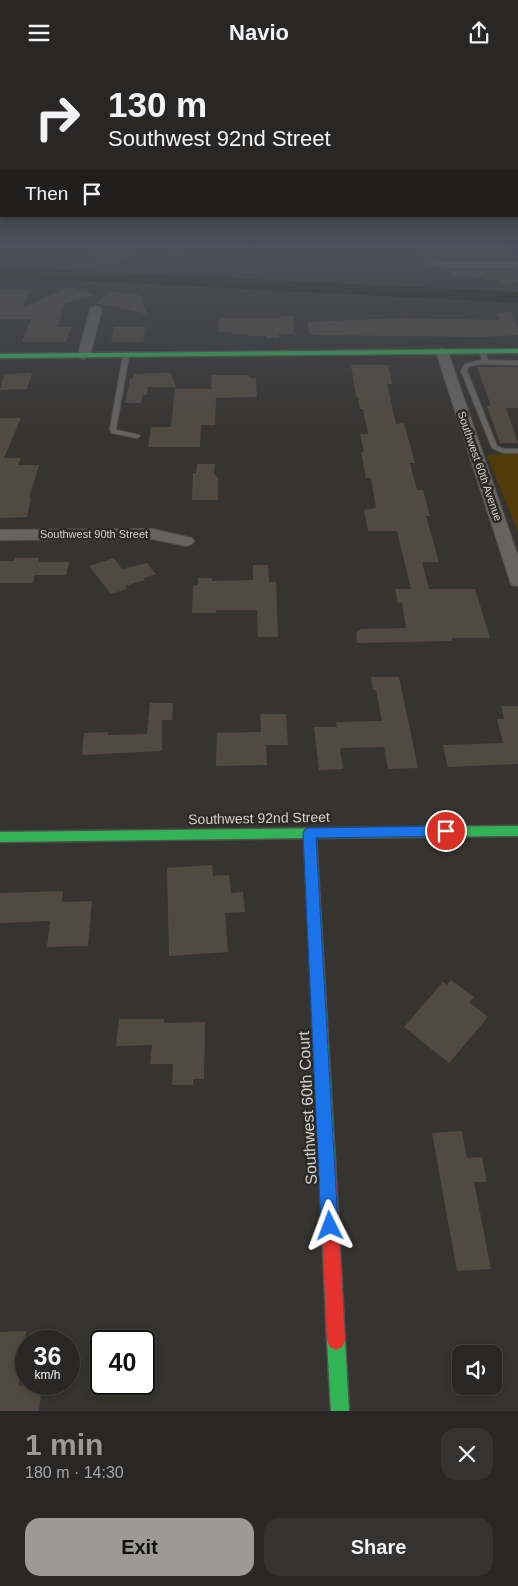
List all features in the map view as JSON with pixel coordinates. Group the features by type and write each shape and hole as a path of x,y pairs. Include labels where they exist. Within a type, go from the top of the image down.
{"street":[{"path":"84,355 96,311"},
{"path":"0,356 442,352 482,357 518,351"},
{"name":"Southwest 60th Avenue","path":"442,352 518,581"},
{"name":"Southwest 90th Street","path":"0,535 152,534 186,541"},
{"name":"Southwest 92nd Street","path":"0,837 518,831"},
{"name":"Southwest 60th Court","path":"310,833 340,1411"}],"lane":[{"path":"126,355 112,429 120,434 137,436"},
{"path":"518,363 482,357 468,365 464,371 494,447 499,450 518,451"}],"shaded area":[{"path":"518,454 518,532 487,455"}],"building":[{"path":"0,311 62,311 58,327 71,327 66,342 22,342 31,319 0,319"},
{"path":"132,311 146,311 147,314"},
{"path":"511,312 518,328 518,335 483,337 309,335 308,322 401,318 500,320 497,313"},
{"path":"279,316 293,316 294,334 279,334 279,338 266,338 266,336 218,332 219,318 279,318"},
{"path":"114,327 145,327 143,342 111,342"},
{"path":"351,365 388,365 392,384 387,384 396,424 404,423 415,463 410,463 417,490 423,490 430,516 426,516 439,562 422,562 429,589 475,589 490,638 452,638 452,641 357,643 356,633 361,629 406,628 402,603 398,603 395,589 411,589 397,531 368,531 364,510 376,508 371,478 366,478 361,452 364,452 360,434 368,434 363,409 360,409 358,397 356,397"},
{"path":"477,367 518,367 518,408 506,408 518,443 500,443 487,406 491,406"},
{"path":"32,373 27,389 0,390 4,374"},
{"path":"171,373 176,387 148,387 147,395 143,395 141,403 125,403 130,379 133,379 134,374"},
{"path":"212,375 249,375 249,378 256,378 257,397 216,398 215,425 201,425 200,447 148,447 151,427 171,427 175,389 211,389"},
{"path":"0,418 21,418 4,458 21,458 18,465 39,465 29,498 31,498 27,517 0,518"},
{"path":"197,464 215,464 214,474 218,478 218,500 192,500 193,473 196,473"},
{"path":"15,558 39,558 38,562 69,562 66,575 35,575 33,583 0,583 0,561 14,561"},
{"path":"114,558 122,569 147,563 156,574 144,578 145,580 125,586 127,589 111,594 89,566"},
{"path":"253,565 268,565 269,582 276,582 278,637 258,637 257,610 216,610 216,613 192,613 193,586 198,585 198,578 212,578 212,581 253,580"},
{"path":"371,677 399,677 418,768 388,769 384,747 340,748 343,769 319,770 314,727 337,727 336,722 382,721 376,690 373,690"},
{"path":"150,703 173,703 172,720 162,720 162,751 82,755 84,733 108,732 108,735 147,734"},
{"path":"501,706 518,706 518,764 448,767 443,745 503,743 497,719 504,719"},
{"path":"260,714 286,714 288,745 266,745 267,765 216,766 217,733 261,732"},
{"path":"212,865 213,876 229,875 231,893 243,892 245,912 225,913 228,952 169,956 167,868"},
{"path":"63,891 62,902 92,901 88,946 47,947 50,921 0,923 0,893"},
{"path":"451,980 474,997 469,1002 488,1017 449,1063 404,1027 443,982 447,985"},
{"path":"119,1019 164,1019 164,1023 205,1022 204,1079 193,1079 193,1085 172,1085 173,1064 150,1064 152,1045 116,1046"},
{"path":"462,1131 467,1158 482,1157 487,1182 474,1182 491,1269 457,1271 432,1133"},
{"path":"15,1331 15,1395 41,1395 39,1411 0,1411 0,1332"}],"traffic: fast":[{"path":"0,356 518,351"},
{"path":"0,837 518,831"},
{"path":"310,833 327,1161"},
{"path":"336,1341 340,1411"}],"traffic: jam":[{"path":"327,1161 336,1341"}],"route":[{"path":"330,1226 310,833 446,831"}]}
